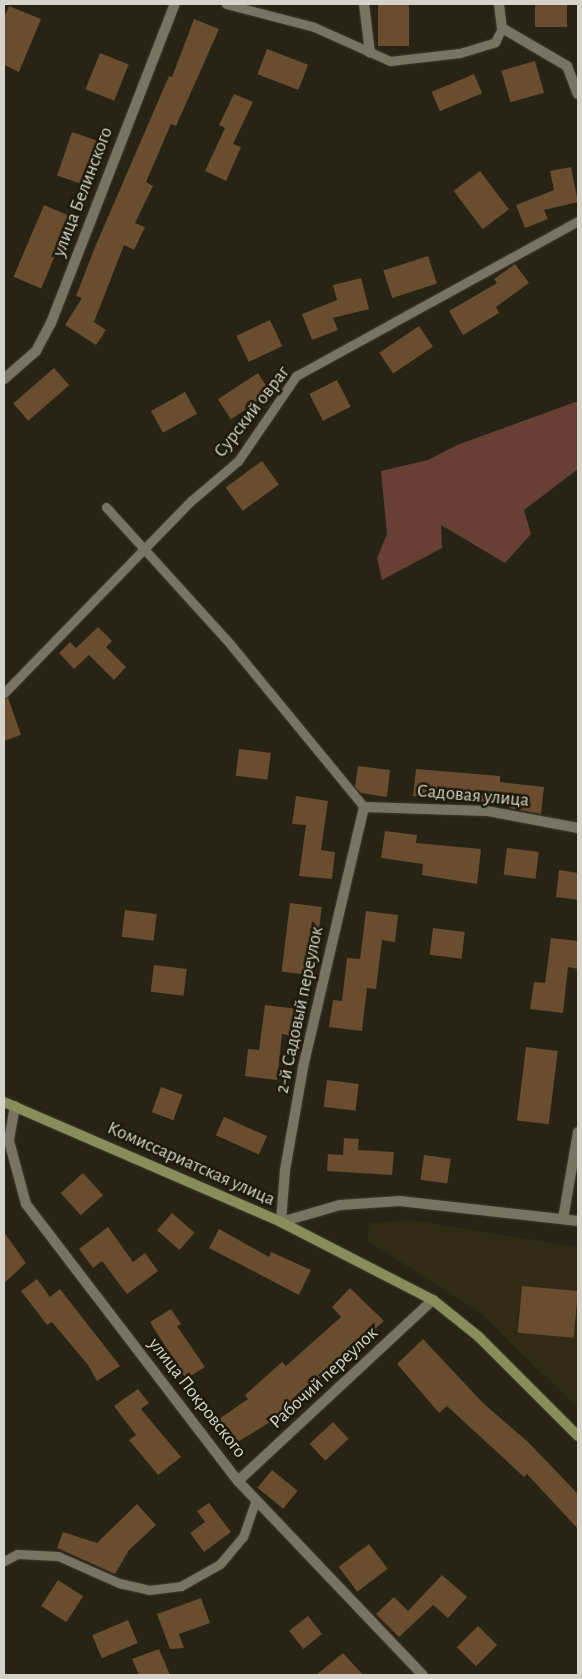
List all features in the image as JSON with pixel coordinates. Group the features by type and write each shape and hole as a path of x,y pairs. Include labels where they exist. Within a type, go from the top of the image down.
{"main road":[{"name":"Комиссариатская улица","path":"4,1102 281,1222"},
{"path":"281,1222 433,1300 480,1337 578,1436"}],"street":[{"name":"улица Белинского","path":"4,379 36,351 51,322 175,4"},
{"path":"364,4 370,53"},
{"path":"500,4 502,28 566,66 578,94"},
{"name":"Садовая улица","path":"364,806 487,811 578,828"},
{"name":"2-й Садовый переулок","path":"281,1222 285,1170 303,1068 364,806"},
{"name":"улица Покровского","path":"15,1106 9,1141 26,1204 238,1481 423,1675"},
{"path":"563,1219 578,1132"},
{"name":"Комиссариатская улица","path":"281,1222 340,1205 400,1201 578,1221"},
{"name":"Рабочий переулок","path":"238,1481 433,1300"}],"lane":[{"path":"226,4 314,27 390,61 460,54 495,42 502,28"},
{"name":"Сурский овраг","path":"4,693 192,500 238,461 296,376 578,221"},
{"path":"106,507 231,645 364,806"},
{"path":"4,1561 17,1554 58,1556 120,1583 149,1590 181,1586 220,1564 243,1537 256,1500"}],"shaded area":[{"path":"578,401 578,469 524,510 531,534 505,563 441,525 442,548 382,580 377,558 387,534 381,471 428,460 457,445"},
{"path":"409,1220 578,1247 578,1408 480,1313 368,1241 369,1223"}],"building":[{"path":"378,4 409,4 409,46 378,46"},
{"path":"535,4 567,4 567,27 535,27"},
{"path":"9,6 41,19 19,72 4,65 4,18"},
{"path":"194,19 219,29 176,126 171,124 146,182 153,186 135,223 145,227 134,250 124,245 94,322 106,330 96,345 65,325 82,298 76,296 95,247 169,76 172,77"},
{"path":"267,49 308,65 298,90 257,74"},
{"path":"100,53 129,65 114,101 85,89"},
{"path":"535,61 544,93 510,102 501,71"},
{"path":"474,74 482,93 440,111 432,92"},
{"path":"234,94 253,102 233,144 241,147 226,181 205,171 225,128 219,125"},
{"path":"72,132 101,142 86,186 57,175"},
{"path":"571,167 578,202 544,210 548,219 525,228 516,205 554,190 550,171"},
{"path":"480,171 509,209 483,229 454,191"},
{"path":"44,205 72,217 41,289 14,277"},
{"path":"428,256 437,284 392,298 383,271"},
{"path":"515,264 529,283 496,307 499,313 463,335 449,311 497,283 494,279"},
{"path":"361,278 369,309 333,318 338,330 312,340 302,314 337,300 333,285"},
{"path":"270,320 282,346 249,362 236,336"},
{"path":"419,326 433,347 393,374 379,353"},
{"path":"54,368 69,385 28,421 13,403"},
{"path":"258,373 271,393 231,419 218,399"},
{"path":"337,380 351,407 323,421 309,394"},
{"path":"185,392 197,414 163,433 151,411"},
{"path":"262,461 279,484 243,511 226,487"},
{"path":"98,627 112,641 106,647 126,667 114,680 89,655 74,669 59,653 70,642 76,648"},
{"path":"8,698 21,735 4,741 4,699"},
{"path":"239,749 271,753 267,780 236,776"},
{"path":"358,766 390,770 387,797 361,793 355,787"},
{"path":"416,769 500,776 500,782 544,787 541,814 509,808 509,805 413,796"},
{"path":"296,796 328,801 321,850 335,852 332,879 299,876 306,825 292,824"},
{"path":"385,831 417,835 416,843 481,849 477,884 422,875 423,864 381,858"},
{"path":"507,848 539,852 535,879 504,875"},
{"path":"559,870 578,873 578,900 556,897"},
{"path":"290,903 322,907 313,975 282,971"},
{"path":"125,910 157,914 153,941 122,937"},
{"path":"366,911 398,915 395,942 382,940 376,989 367,988 362,1031 329,1027 333,1000 342,1001 347,958 360,959"},
{"path":"433,928 465,932 461,959 430,955"},
{"path":"551,938 578,941 578,969 568,967 563,1013 530,1009 534,982 545,983"},
{"path":"154,965 187,969 183,996 151,992"},
{"path":"265,1005 297,1009 293,1036 282,1034 277,1080 245,1076 248,1049 259,1050"},
{"path":"526,1047 558,1051 549,1124 517,1120"},
{"path":"327,1080 359,1084 355,1111 324,1107"},
{"path":"161,1087 183,1095 173,1120 152,1112"},
{"path":"224,1117 267,1136 259,1154 216,1135"},
{"path":"344,1138 359,1139 358,1150 394,1152 392,1175 327,1171 328,1154 343,1155"},
{"path":"424,1155 451,1159 447,1184 421,1180"},
{"path":"83,1173 103,1195 81,1215 61,1193"},
{"path":"172,1213 195,1233 180,1250 157,1230"},
{"path":"108,1227 133,1262 145,1253 158,1271 127,1294 102,1261 93,1268 79,1249"},
{"path":"219,1229 269,1257 271,1252 311,1270 299,1295 209,1248"},
{"path":"4,1232 26,1263 4,1283"},
{"path":"37,1279 50,1297 60,1289 120,1366 97,1381 88,1365 52,1322 47,1325 21,1291"},
{"path":"522,1286 578,1291 574,1338 518,1333"},
{"path":"350,1288 384,1321 270,1422 236,1443 219,1419 248,1399 245,1395 282,1362 286,1366 341,1317 332,1307"},
{"path":"171,1309 181,1324 177,1326 205,1367 186,1379 150,1322"},
{"path":"423,1339 483,1403 528,1442 578,1494 578,1529 527,1474 524,1477 447,1406 439,1413 397,1364"},
{"path":"138,1389 149,1403 141,1409 181,1457 158,1475 129,1440 136,1435 114,1406"},
{"path":"333,1422 349,1439 325,1461 310,1444"},
{"path":"272,1470 298,1491 283,1509 258,1488"},
{"path":"209,1503 231,1532 204,1552 190,1533 205,1522 197,1511"},
{"path":"137,1504 156,1525 129,1550 115,1574 57,1548 63,1532 97,1543"},
{"path":"369,1544 388,1569 357,1592 339,1567"},
{"path":"442,1575 467,1597 448,1618 433,1605 399,1637 376,1614 394,1597 408,1611"},
{"path":"58,1580 83,1596 66,1622 41,1606"},
{"path":"201,1598 210,1623 179,1634 184,1648 170,1649 157,1614"},
{"path":"308,1616 322,1634 303,1649 289,1631"},
{"path":"128,1620 138,1643 102,1658 92,1635"},
{"path":"478,1626 497,1645 476,1666 457,1647"},
{"path":"159,1649 170,1675 139,1675 132,1659"},
{"path":"343,1653 363,1675 316,1675"}]}
